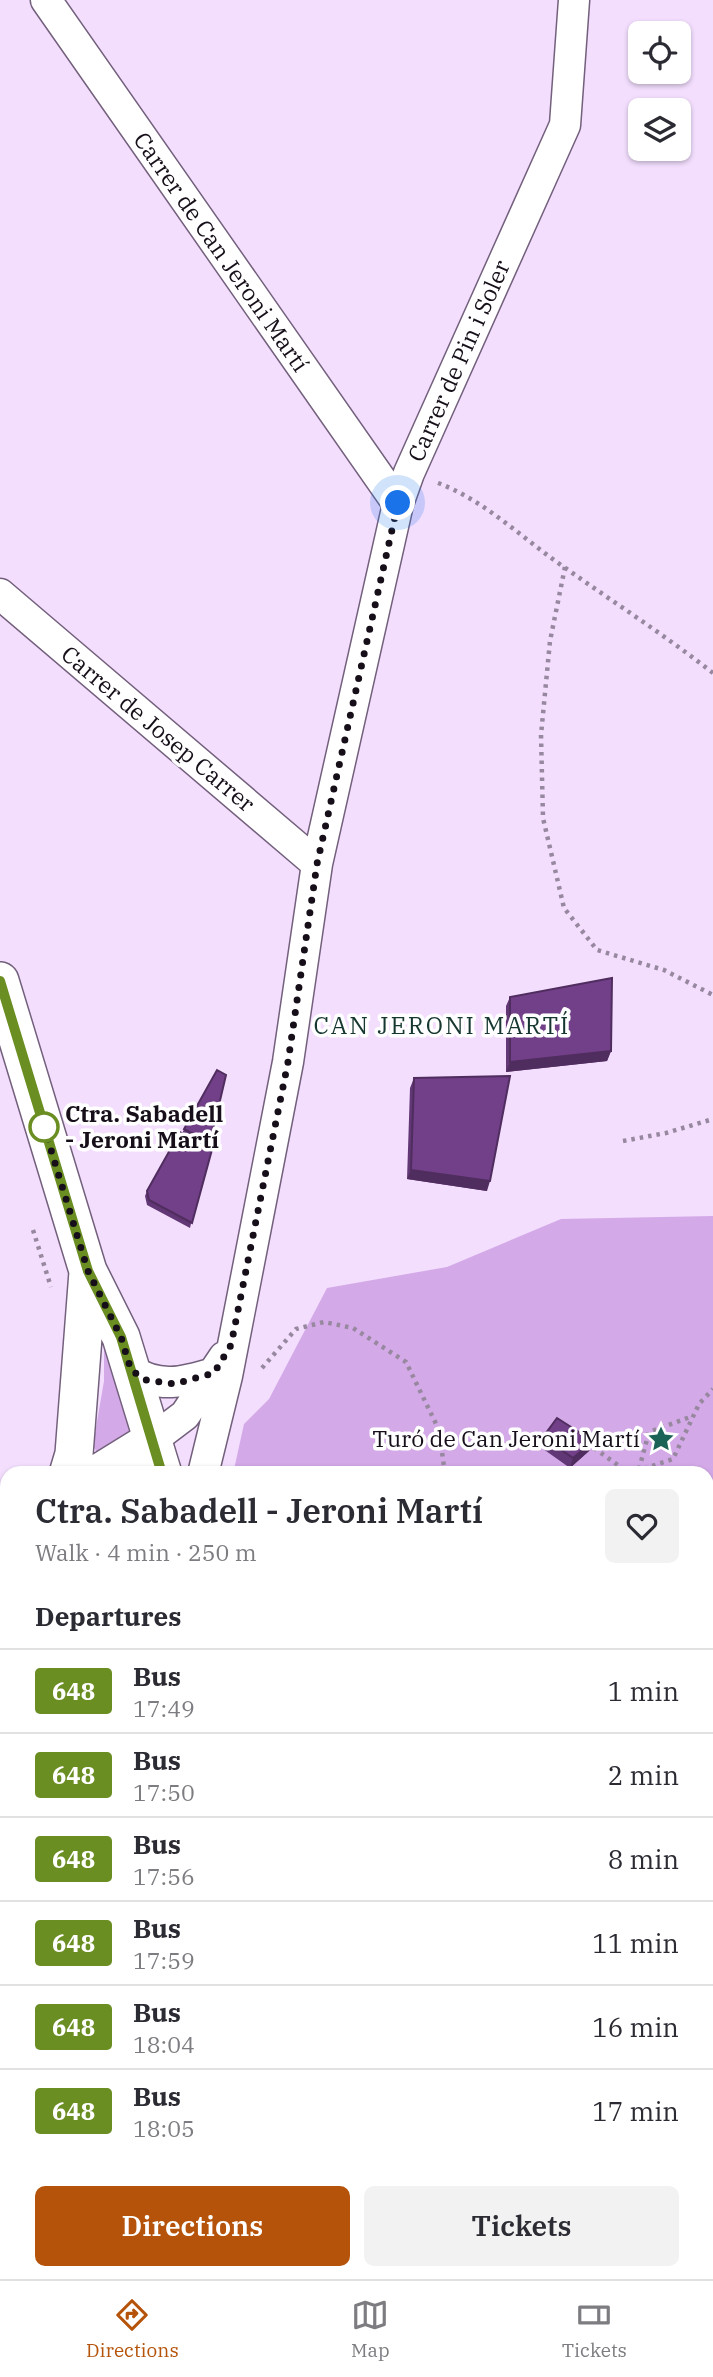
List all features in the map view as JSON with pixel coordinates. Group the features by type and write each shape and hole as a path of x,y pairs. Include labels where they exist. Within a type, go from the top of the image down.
{"street":[{"name":"Carrer de Can Jeroni Martí","path":"46,0 398,503"},
{"name":"Carrer de Pin i Soler","path":"206,1466 227,1376 288,1062 317,864 398,503 565,125 574,0"},
{"name":"Carrer de Josep Carrer","path":"0,594 317,864"},
{"path":"0,981 88,1271 121,1337 157,1457 125,1466"},
{"path":"70,1466 74,1454 88,1271"},
{"name":"Carrer de Pin i Soler","path":"157,1457 231,1345"},
{"path":"131,1370 146,1380 174,1384 214,1373"}],"path":[{"path":"409,473 463,493 654,627 713,673"},
{"path":"565,567 551,641 541,735 543,818 564,908 597,950 664,970 713,995"},
{"path":"623,1141 666,1133 713,1119"},
{"path":"261,1370 296,1329 324,1322 353,1328 406,1362 439,1430 444,1466"},
{"path":"649,1466 673,1459 699,1404 713,1389"},
{"path":"640,1466 649,1433 693,1416"},
{"path":"581,1438 619,1466"}],"shaded area":[{"path":"713,1216 713,1466 235,1466 244,1424 269,1399 327,1288 447,1267 561,1219"},
{"path":"104,1341 134,1434 103,1454 96,1451 93,1445 104,1381"}],"building":[{"path":"612,978 611,1051 510,1062 510,997"},
{"path":"217,1070 226,1075 210,1143 184,1129"},
{"path":"510,1076 490,1181 411,1170 414,1078"},
{"path":"180,1132 208,1148 209,1145 213,1146 192,1223 149,1200 147,1191"},
{"path":"557,1418 593,1441 573,1458 543,1437"}],"bus line":[{"name":"648","path":"0,981 88,1271 121,1337 160,1466"}],"place":[{"name":"Ctra. Sabadell - Jeroni Martí","path":"44,1127"},
{"name":"Turó de Can Jeroni Martí","path":"661,1439"}],"district":[{"name":"CAN JERONI MARTÍ","path":"442,1026"}],"route":[{"path":"44,1127 88,1271 121,1337 131,1370 146,1380 174,1384 214,1373 231,1345 288,1062 317,864 398,503"}]}
